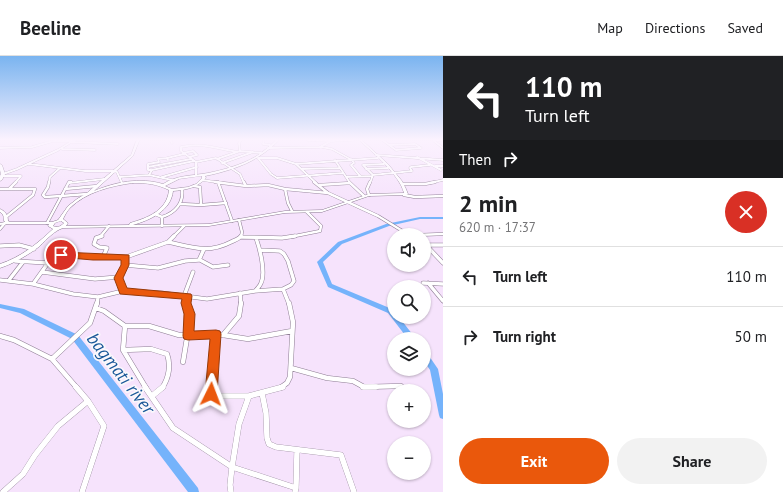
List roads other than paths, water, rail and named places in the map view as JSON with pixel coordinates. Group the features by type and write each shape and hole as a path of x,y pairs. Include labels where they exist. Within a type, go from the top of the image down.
{"street":[{"path":"1,177 37,159"},
{"path":"60,220 69,207 97,186 126,159"},
{"path":"148,167 149,164 159,162 158,159"},
{"path":"167,159 168,161 180,159"},
{"path":"148,167 183,159"},
{"path":"191,159 195,162 197,168 196,175"},
{"path":"151,170 207,159"},
{"path":"217,159 240,174 246,186"},
{"path":"222,163 232,159"},
{"path":"164,185 172,180 230,168 253,159"},
{"path":"259,159 263,162 267,170 275,178 280,179 306,175 343,173"},
{"path":"281,159 296,164 345,159"},
{"path":"350,159 354,163 351,165 360,176"},
{"path":"379,159 402,184 406,193 404,195"},
{"path":"420,159 441,170"},
{"path":"335,160 350,183 366,195"},
{"path":"29,164 85,171 113,171 117,172 122,183"},
{"path":"296,164 306,175 328,193 378,216 396,228"},
{"path":"372,175 363,165 384,164"},
{"path":"0,165 1,177"},
{"path":"346,176 394,174 412,171 410,168 411,167 443,166"},
{"path":"148,167 148,170 151,170"},
{"path":"43,195 48,187 50,177 60,168"},
{"path":"162,177 197,168"},
{"path":"301,169 340,168"},
{"path":"366,169 388,168"},
{"path":"149,175 151,170"},
{"path":"120,177 149,175 172,180"},
{"path":"202,175 204,178 202,180"},
{"path":"366,195 372,175"},
{"path":"1,177 21,176 10,188"},
{"path":"50,223 61,196 69,182 104,179"},
{"path":"0,229 6,221 6,217 34,194 43,195 45,197 85,196 122,183 142,182 164,185 171,190 194,186 202,180 246,186 268,185 285,189 328,193"},
{"path":"402,184 425,184 443,180"},
{"path":"218,182 223,190 228,212 232,221"},
{"path":"320,185 350,183"},
{"path":"65,189 97,186"},
{"path":"194,186 200,187 201,205"},
{"path":"0,189 35,189 34,194"},
{"path":"155,214 162,217 173,212 180,204 183,195 182,189"},
{"path":"285,189 287,200 292,211"},
{"path":"124,226 137,223 163,208 172,197 171,190"},
{"path":"0,266 16,261 34,249 56,229 64,227 209,225 292,211 322,211 366,195 404,195 412,197 443,196"},
{"path":"180,204 201,205 226,203"},
{"path":"0,210 6,217"},
{"path":"168,242 204,249 218,249 241,237 282,238 320,232 320,226 307,212"},
{"path":"162,217 162,226"},
{"path":"5,223 50,223 60,220 66,222 64,227"},
{"path":"239,220 242,232 241,237"},
{"path":"50,223 51,227 56,229"},
{"path":"103,257 107,248 99,248 94,244 96,238 102,236 109,226"},
{"path":"33,284 48,263 64,254 126,257 168,242 184,226"},
{"path":"431,234 443,234"},
{"path":"255,291 263,280 260,250 256,238"},
{"path":"431,244 443,245"},
{"path":"0,246 19,245 34,249"},
{"path":"200,260 204,249"},
{"path":"0,280 33,284 73,294 98,297 123,291 162,293 207,299 255,291 283,289 291,285 294,281 292,270 284,254 280,251 260,250"},
{"path":"431,250 443,263"},
{"path":"123,291 118,277 125,265 126,257"},
{"path":"125,265 158,268 185,261 200,260 205,265 212,267 228,265"},
{"path":"16,261 48,263"},
{"path":"9,280 23,262"},
{"path":"42,272 95,279 118,277"},
{"path":"183,362 190,314 186,303 186,296 193,272"},
{"path":"431,283 443,284"},
{"path":"431,288 443,301"},
{"path":"216,334 211,394 216,396 249,396 283,387 290,377 292,315 283,289"},
{"path":"223,335 241,312 242,307 240,293"},
{"path":"52,359 90,323 96,308 98,297"},
{"path":"96,308 104,311 125,326 150,326 175,334 188,336 216,334 248,339 292,331"},
{"path":"125,326 123,350 129,362 174,428 232,467 296,490 297,450"},
{"path":"0,336 14,340 52,359 88,401 104,428 82,492"},
{"path":"123,350 140,348 158,350 167,354 169,364 165,383 162,388 152,396"},
{"path":"291,368 326,378 353,381 364,387 387,386"},
{"path":"262,393 266,413 267,438 269,444 276,447 341,455 354,492"},
{"path":"231,492 230,485 232,467 239,424 249,396"},
{"path":"3,492 23,474 34,455 58,426 88,401"}],"waterway":[{"name":"bagmati river","path":"387,310 330,285 320,262 340,243 388,225 420,218 443,218"},
{"name":"bagmati river","path":"0,306 22,311 75,337 194,492"},
{"name":"bagmati river","path":"400,324 407,332"},
{"name":"bagmati river","path":"431,365 434,369 443,415"}]}
